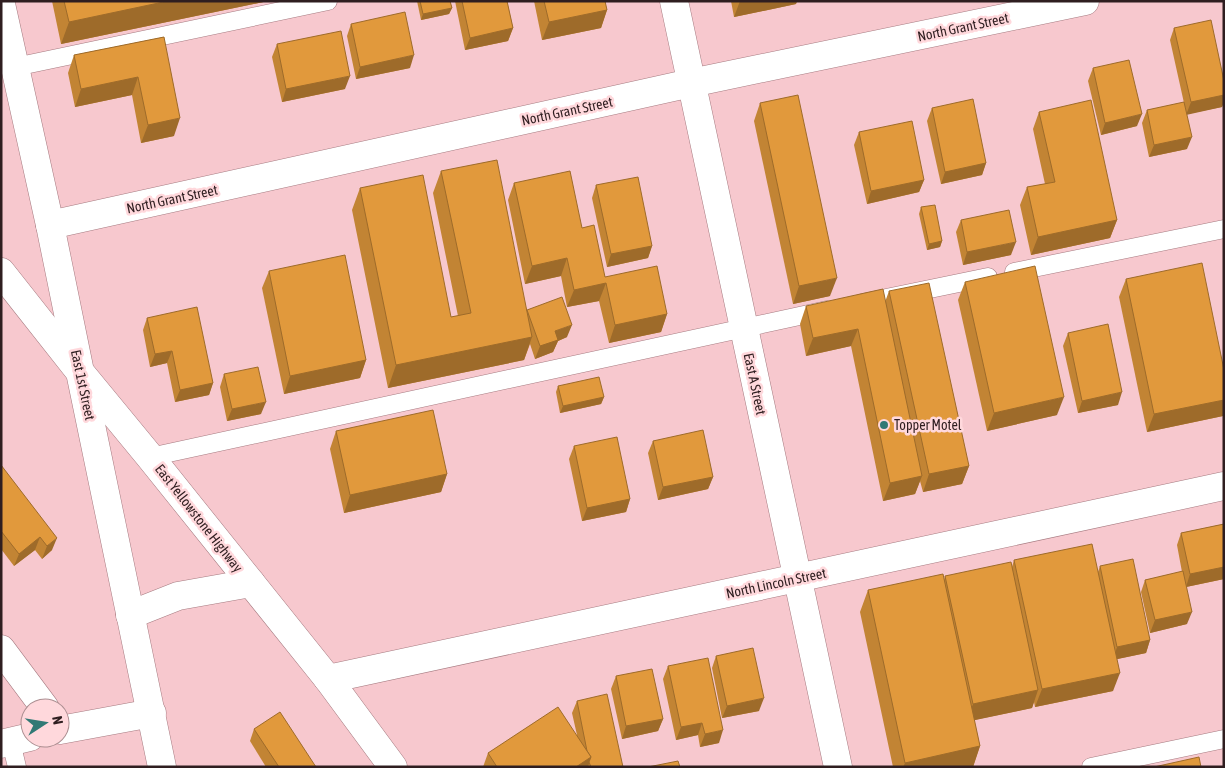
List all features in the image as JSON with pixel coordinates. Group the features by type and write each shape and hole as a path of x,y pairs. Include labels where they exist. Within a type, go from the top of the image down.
{"street":[{"name":"East A Street","path":"674,1 796,578 838,767"},
{"name":"North Grant Street","path":"50,226 691,84 1085,1"},
{"name":"East 1st Street","path":"1,4 50,226 162,767"},
{"name":"East Yellowstone Highway","path":"1,272 328,680 393,767"},
{"name":"North Lincoln Street","path":"328,680 1224,486"},
{"path":"130,615 178,596 251,583"},
{"path":"1,649 38,698"},
{"path":"70,728 152,713"}],"lane":[{"path":"15,67 328,1"},
{"path":"150,456 743,327 1224,229"},
{"path":"1091,767 1224,739"}],"building":[{"path":"64,1 168,1 69,22"},
{"path":"420,1 450,1 452,8 423,14"},
{"path":"462,1 507,1 513,28 470,38"},
{"path":"544,1 605,1 607,10 549,22"},
{"path":"405,12 414,55 360,67 351,24"},
{"path":"1211,20 1224,81 1224,95 1191,102 1174,28"},
{"path":"341,31 350,76 286,89 277,44"},
{"path":"164,37 180,118 148,125 138,77 81,89 74,55"},
{"path":"1129,60 1142,114 1105,123 1093,68"},
{"path":"798,95 837,278 799,286 760,103"},
{"path":"973,99 986,163 945,172 932,108"},
{"path":"1091,100 1117,220 1038,237 1027,187 1055,182 1039,112"},
{"path":"1184,102 1192,137 1154,145 1147,110"},
{"path":"912,121 924,180 871,191 859,132"},
{"path":"497,160 532,337 396,365 360,188 423,175 451,317 471,313 441,171"},
{"path":"570,171 582,228 594,225 605,277 657,266 667,314 615,325 606,283 574,290 567,258 532,266 514,183"},
{"path":"638,177 652,246 611,254 596,185"},
{"path":"935,205 942,241 929,244 921,207"},
{"path":"1009,210 1016,242 967,252 961,220"},
{"path":"345,255 366,360 290,376 269,271"},
{"path":"1202,263 1224,370 1224,400 1154,414 1126,279"},
{"path":"1035,266 1064,397 994,413 965,282"},
{"path":"929,283 969,466 929,474 889,291"},
{"path":"883,289 922,476 890,483 858,329 813,338 806,306"},
{"path":"562,297 572,325 555,331 558,340 540,346 527,310"},
{"path":"197,307 213,383 180,390 172,351 155,354 147,318"},
{"path":"1108,324 1122,392 1082,401 1068,333"},
{"path":"258,367 266,402 232,409 224,374"},
{"path":"599,377 604,397 563,406 558,386"},
{"path":"433,410 447,474 350,495 336,431"},
{"path":"703,430 713,477 663,487 653,441"},
{"path":"617,437 630,499 587,508 574,446"},
{"path":"1,465 57,538 47,546 40,537 19,554 1,531"},
{"path":"1224,524 1224,567 1190,574 1181,533"},
{"path":"1092,544 1120,673 1042,689 1014,560"},
{"path":"1133,559 1150,640 1117,647 1100,566"},
{"path":"1011,562 1038,690 973,704 945,576"},
{"path":"1183,571 1192,612 1155,620 1145,580"},
{"path":"943,574 980,746 905,763 868,590"},
{"path":"753,648 764,698 727,706 716,656"},
{"path":"708,658 723,730 705,734 702,723 681,727 668,666"},
{"path":"652,669 663,719 626,726 616,676"},
{"path":"607,694 623,767 591,767 589,762 591,757 587,751 577,701"},
{"path":"558,707 591,757 576,767 497,767 488,753"},
{"path":"280,712 316,767 279,767 254,729"},
{"path":"1199,757 1201,767 1154,767"},
{"path":"678,761 680,767 648,767"}],"place":[{"name":"Topper Motel","path":"884,425"}]}
